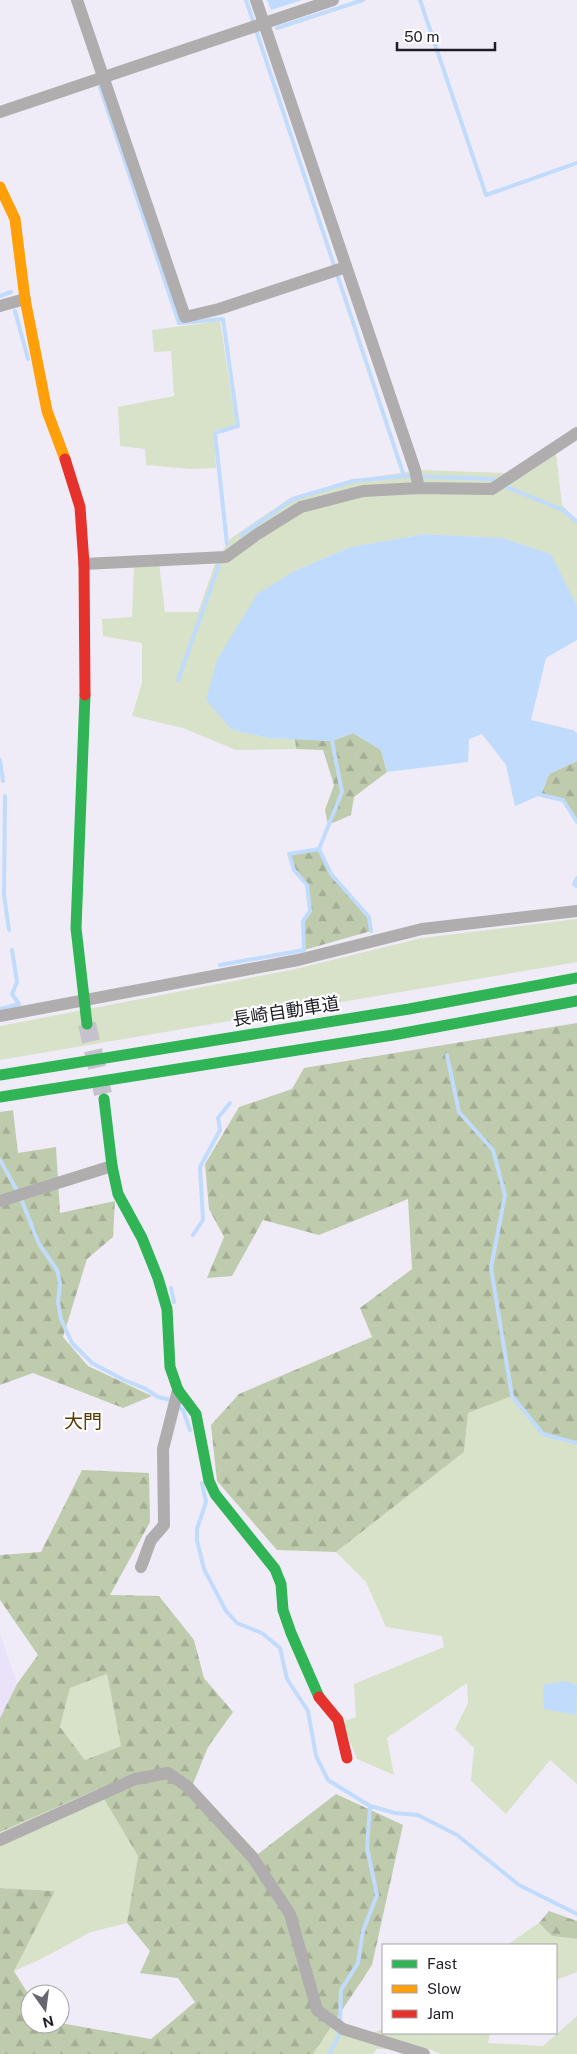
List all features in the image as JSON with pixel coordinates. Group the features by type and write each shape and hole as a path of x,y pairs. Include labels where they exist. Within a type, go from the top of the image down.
{"main road":[{"path":"0,186 15,219 24,299 47,411 73,480 80,507 84,564 84,726 76,928 87,1024"},
{"name":"長崎自動車道","path":"0,1075 409,1009 577,978"},
{"path":"0,1097 393,1035 577,1001"},
{"path":"104,1099 112,1166 118,1194 142,1238 158,1278 167,1309 170,1366 178,1394 196,1414 209,1481 215,1494 275,1569 281,1584 283,1610 290,1633 318,1695 338,1720 347,1758"}],"street":[{"path":"78,0 185,317 219,309 346,267"},
{"path":"256,0 415,470 419,488"},
{"path":"0,112 333,0"},
{"path":"0,306 24,299"},
{"path":"84,564 226,557 256,535 301,507 363,491 419,488 492,489 577,433"},
{"path":"0,1016 298,960 422,929 577,911"},
{"path":"4,1200 112,1166"},
{"path":"142,1568 151,1540 164,1525 162,1449 178,1394"},
{"path":"0,1840 135,1779 168,1773 188,1787 258,1866 290,1914 317,2010 339,2027 424,2054"}],"shaded area":[{"path":"0,1634 17,1684 0,1718"}],"green space":[{"path":"220,321 236,425 214,431 216,468 190,469 146,465 145,449 120,446 118,407 174,396 171,351 154,352 152,330"},
{"path":"556,452 562,505 577,520 577,608 550,554 502,538 424,534 351,547 294,571 232,730 269,738 295,739 296,749 236,750 183,728 132,716 142,683 142,643 103,636 102,619 132,617 134,564 159,563 165,612 198,612 215,564 230,539 290,498 352,480 421,470 505,473"},
{"path":"353,733 381,750 387,772 354,797 351,815 328,825 325,810 334,785 323,750 296,749 295,739 332,741"},
{"path":"577,761 577,822 563,800 541,795 549,774"},
{"path":"319,849 331,874 369,917 371,931 304,950 303,921 310,910 307,885 294,870 289,854"},
{"path":"577,919 577,962 0,1060 0,1026 291,970 422,938"},
{"path":"577,1023 577,1443 543,1434 512,1396 468,1413 464,1452 336,1552 277,1550 217,1481 211,1425 239,1394 372,1337 360,1308 412,1269 408,1199 319,1235 263,1220 232,1276 207,1278 224,1237 209,1209 205,1164 239,1107 292,1089 304,1068"},
{"path":"13,1110 18,1153 56,1147 60,1213 115,1201 113,1237 87,1259 63,1337 88,1366 152,1396 123,1408 33,1373 0,1385 0,1112"},
{"path":"512,1396 543,1434 577,1443 577,1784 550,1760 506,1814 471,1781 474,1748 455,1729 468,1703 467,1683 387,1738 394,1775 357,1759 342,1722 356,1717 354,1684 444,1647 442,1636 386,1627 366,1582 336,1552 464,1452 468,1413"},
{"path":"82,1470 149,1473 150,1522 110,1595 159,1596 194,1640 204,1678 233,1712 208,1747 193,1784 258,1854 336,1794 403,1825 372,1965 313,2054 0,2054 0,1888 55,1891 14,1971 22,1984 20,1984 20,2034 70,2034 70,2025 151,2039 195,2002 178,1978 140,1973 150,1951 127,1923 138,1856 98,1789 0,1832 0,1718 17,1684 38,1655 0,1600 0,1555 41,1552","holes":["107,1674 121,1746 85,1760 60,1727 70,1688"]},
{"path":"107,1674 121,1746 85,1760 60,1727 70,1688"},
{"path":"98,1789 138,1856 127,1923 91,1932 14,1971 55,1891 0,1888 0,1832"},
{"path":"549,1911 577,1921 577,1939 552,1936 539,1923"},
{"path":"539,1923 552,1936 577,1939 577,1972 557,1980 557,1944 508,1944"},
{"path":"577,2016 577,2054 441,2054 429,2049 377,2049 373,2054 313,2054 335,2021 366,2035 382,2029 382,2034 490,2034 488,2043 543,2046"}],"water":[{"path":"267,0 302,0 271,10"},
{"path":"424,534 502,538 551,554 577,606 577,640 546,658 531,720 573,730 577,733 577,761 549,774 541,795 515,806 506,765 482,734 469,739 468,762 387,772 381,750 353,733 332,741 269,738 232,730 206,700 217,660 257,594 294,571 351,547"},
{"path":"565,1681 577,1685 576,1715 544,1709 543,1685"}],"waterway":[{"path":"246,0 404,476 493,479"},
{"path":"277,28 363,0"},
{"path":"420,0 486,195 577,163"},
{"path":"100,87 179,323 223,319 238,426 215,433 227,544"},
{"path":"0,296 11,292"},
{"path":"15,311 28,359"},
{"path":"241,535 293,499 353,481 404,476"},
{"path":"504,486 563,510 577,522"},
{"path":"178,680 220,562"},
{"path":"220,965 304,950 303,921 310,911 307,885 294,870 289,854 319,849 342,792 332,741"},
{"path":"0,760 3,781"},
{"path":"541,795 563,800 577,822"},
{"path":"5,796 4,895 9,930"},
{"path":"319,849 331,874 369,917 371,931"},
{"path":"577,878 574,884 577,886"},
{"path":"0,1009 19,1004 12,994 17,982 12,950"},
{"path":"447,1055 459,1112 493,1150 505,1195 491,1268 512,1396 543,1434 577,1443"},
{"path":"193,1235 203,1220 200,1167 220,1130 218,1118 230,1103"},
{"path":"0,1160 20,1196 39,1244 57,1270 60,1283 58,1302 61,1319 72,1343 92,1363 144,1388 158,1397 171,1400 183,1410 190,1430"},
{"path":"171,1288 174,1302"},
{"path":"202,1483 206,1502 197,1529 197,1540 204,1569 226,1611 237,1623 262,1633 280,1648 287,1679 308,1711 316,1756 328,1780 370,1806 395,1813 418,1815 457,1835 519,1885 577,1914"},
{"path":"340,2022 341,1990 358,1963 363,1931 377,1895 367,1848 370,1806"},
{"path":"329,2054 339,2035 340,2029"}],"tunnel":[{"path":"87,1024 103,1094"}],"traffic: fast":[{"path":"85,695 76,928 87,1024"},
{"path":"0,1075 409,1009 577,978"},
{"path":"0,1097 393,1035 577,1001"},
{"path":"104,1099 112,1166 118,1194 142,1238 158,1278 167,1309 170,1367 178,1390 196,1414 209,1481 215,1494 275,1569 281,1584 283,1610 319,1697"}],"traffic: slow":[{"path":"0,187 15,219 25,299 47,411 65,459"}],"traffic: jam":[{"path":"65,459 80,507 84,564 85,695"},
{"path":"319,1697 338,1720 347,1758"}],"district":[{"name":"大門","path":"83,1421"}]}
